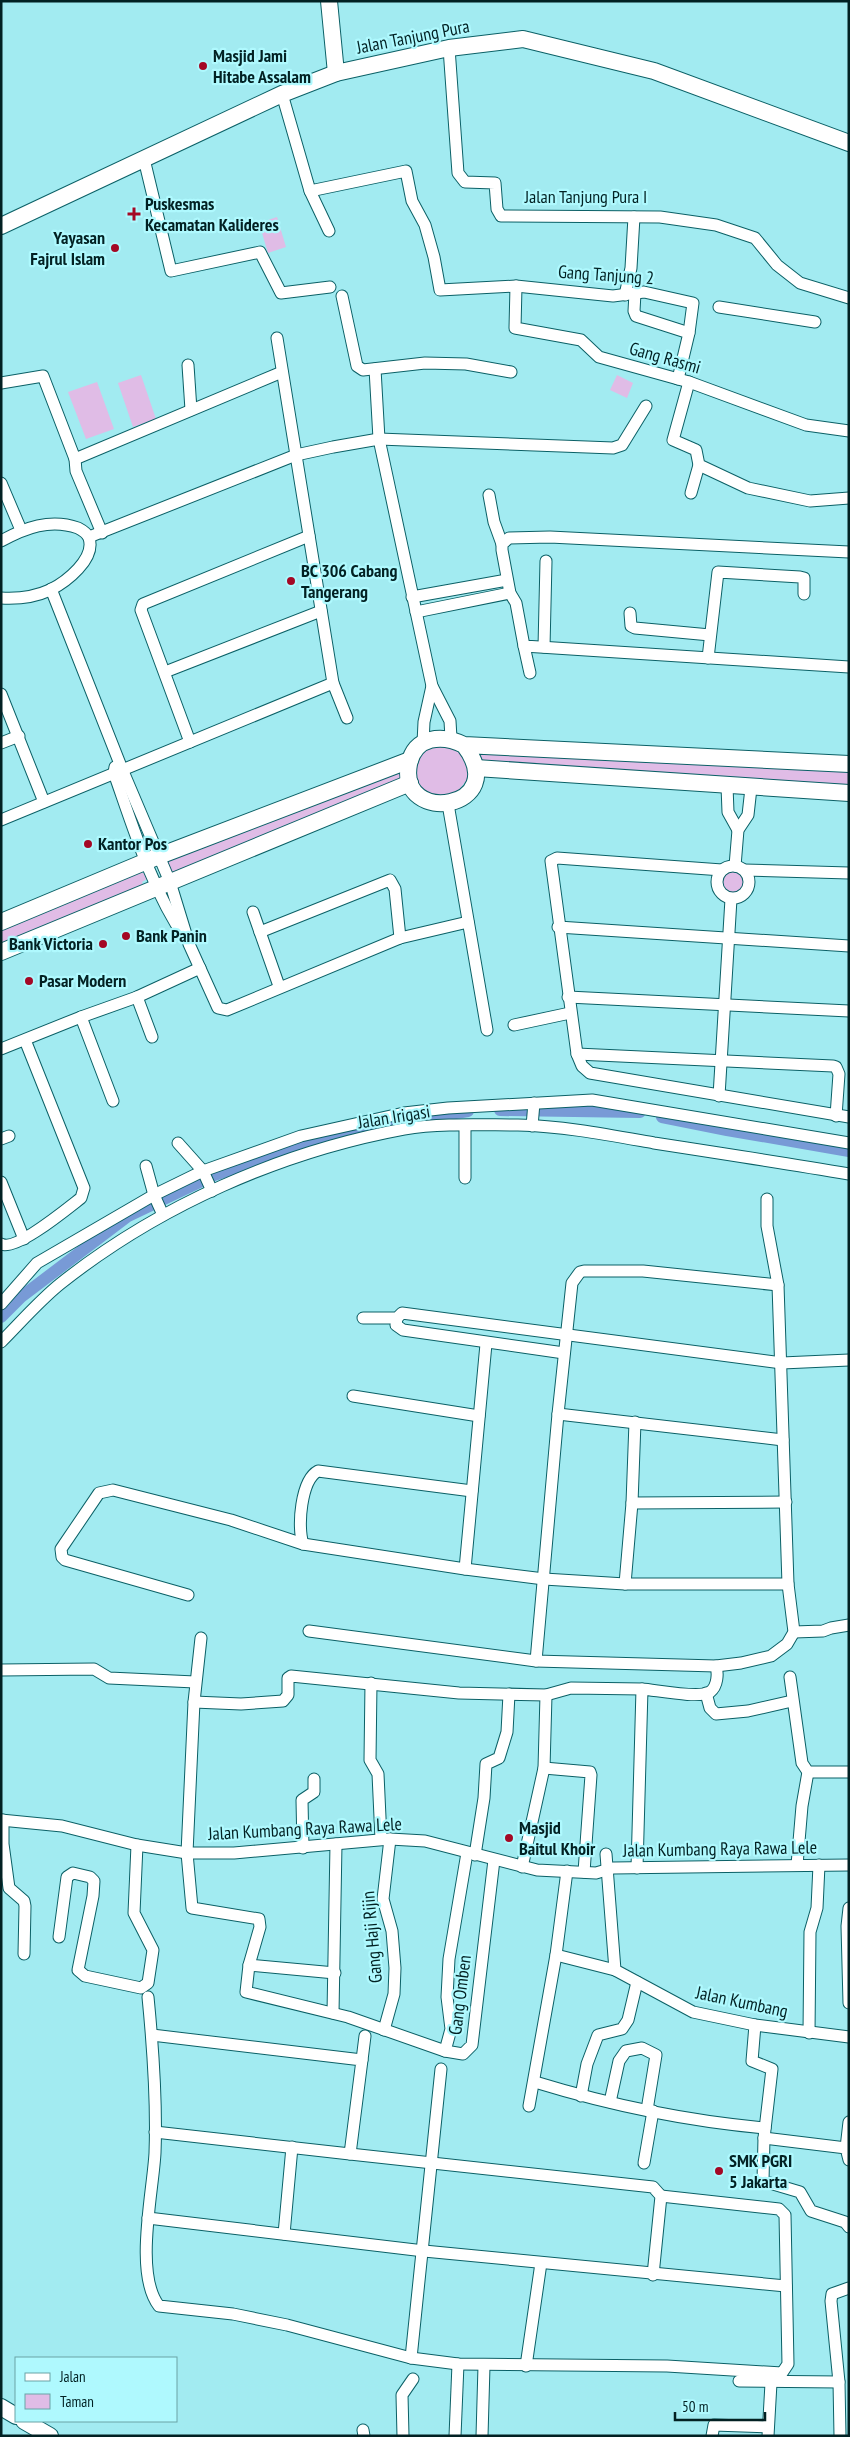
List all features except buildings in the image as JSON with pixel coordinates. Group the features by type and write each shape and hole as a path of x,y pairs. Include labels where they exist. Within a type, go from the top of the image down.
{"street":[{"path":"329,1 336,74"},
{"name":"Jalan Tanjung Pura","path":"1,226 282,94 336,74 449,48 523,39 654,71 849,143"},
{"name":"Jalan Tanjung Pura I","path":"449,48 458,173 465,182 495,183 497,209 501,216 660,217 716,225 755,238 777,265 800,283 849,298"},
{"path":"282,94 310,191 329,231"},
{"path":"144,159 171,271 260,252 280,293 330,288"},
{"name":"Gang Tanjung 2","path":"310,191 406,171 412,201 425,225 434,257 440,290 516,286 613,296 644,292 693,303 689,333"},
{"path":"634,217 630,294 636,316 689,333 673,440 696,450 699,465 691,494"},
{"name":"Gang Rasmi","path":"516,286 514,328 581,340 599,357 683,381 806,425 849,431"},
{"path":"342,296 357,366 363,370 425,362 466,364 511,372"},
{"path":"719,307 815,322"},
{"path":"277,338 333,683 347,718"},
{"path":"188,365 191,410"},
{"path":"375,369 379,439 432,686 450,721 457,742 474,758 476,768 474,783 460,800 448,804 435,804 425,800 416,793 410,783 410,760 423,743 436,738 457,742 849,764"},
{"path":"75,459 282,372"},
{"path":"1,383 43,376 75,459 76,471 102,533"},
{"path":"89,537 296,455 379,439 613,448 622,445 646,406"},
{"path":"699,465 748,488 810,501 849,498"},
{"path":"1,482 21,530"},
{"path":"490,495 494,522 502,544 510,593 516,604 530,673"},
{"path":"1,541 21,530 56,523 84,531 89,537 88,554 80,566 51,589 23,598 1,598"},
{"path":"190,742 140,610 143,604 309,536"},
{"path":"502,544 509,538 550,536 849,552"},
{"path":"544,647 546,561"},
{"path":"708,658 718,569 804,578 804,594"},
{"path":"412,597 508,580"},
{"path":"51,589 118,758 118,771 164,885 218,1008 222,1010 400,938 468,922"},
{"path":"416,612 510,593"},
{"path":"165,672 321,611"},
{"path":"630,613 629,621 631,626 635,628 710,635"},
{"path":"524,646 849,667"},
{"path":"1,820 333,683"},
{"path":"423,743 424,722 432,686"},
{"path":"1,694 44,802"},
{"path":"1,743 19,736"},
{"path":"1,922 153,858 410,760"},
{"path":"476,768 751,788 849,793"},
{"path":"1,952 410,783"},
{"path":"722,870 717,877 717,889 722,895 731,899 741,897 748,888 749,880 739,868 738,830 728,812 727,786"},
{"path":"738,830 748,816 751,788"},
{"path":"448,804 487,1030"},
{"path":"849,873 739,868 722,870 552,859 550,864 577,1054 582,1066 590,1073 849,1117"},
{"path":"260,932 390,880 395,889 400,938"},
{"path":"719,1096 731,899"},
{"path":"253,912 279,986"},
{"path":"558,927 849,946"},
{"path":"1,1049 81,1017 137,998 200,968"},
{"path":"568,997 849,1011"},
{"path":"137,998 152,1037"},
{"path":"514,1025 570,1013"},
{"path":"81,1017 113,1101"},
{"path":"1,1244 5,1246 13,1245 24,1239 81,1198 84,1188 25,1040"},
{"path":"577,1054 836,1067 839,1074 836,1116"},
{"path":"1,1304 36,1263 208,1181 304,1145 384,1126 449,1117 533,1114 592,1100 849,1143"},
{"name":"Jalan Irigasi","path":"1,1342 58,1285 112,1246 158,1205 208,1181 292,1158 304,1145 384,1126 406,1129 449,1117 464,1126 533,1114 594,1133 849,1174"},
{"path":"464,1126 464,1171"},
{"path":"178,1143 208,1181"},
{"path":"146,1166 158,1205"},
{"path":"1,1182 24,1239"},
{"path":"767,1199 767,1226 778,1285 788,1584 798,1631"},
{"path":"536,1661 558,1414 572,1283 580,1272 584,1271 643,1271 778,1285"},
{"path":"564,1353 486,1344 403,1330 396,1325 397,1318 402,1313 566,1333 782,1363 849,1360"},
{"path":"364,1318 397,1318"},
{"path":"465,1569 486,1344"},
{"path":"353,1396 479,1416"},
{"path":"558,1414 783,1440"},
{"path":"625,1584 632,1503 635,1422"},
{"path":"303,1544 299,1528 308,1480 318,1470 472,1491"},
{"path":"188,1595 65,1560 62,1557 61,1549 100,1493 113,1490 231,1520 303,1544 465,1569 544,1579 625,1584 788,1584"},
{"path":"632,1503 786,1502"},
{"path":"798,1631 808,1633 849,1625"},
{"path":"308,1631 536,1661 716,1666 741,1664 771,1656 787,1644 798,1631"},
{"path":"201,1638 194,1702 187,1853 192,1908 259,1919 260,1927 249,1965 335,1973"},
{"path":"194,1702 240,1704 283,1701 288,1695 288,1678 290,1676 458,1693 546,1695 571,1688 642,1688 691,1694 706,1693 714,1687 718,1675 716,1666"},
{"path":"1,1670 94,1669 109,1678 196,1682"},
{"path":"790,1677 802,1763 808,1772 802,1806 797,1865"},
{"name":"Gang Haji Rijin","path":"371,1683 370,1760 378,1774 386,1839 383,1899 392,1931 395,1968 394,1994 384,2030"},
{"path":"637,1868 642,1688"},
{"path":"706,1693 710,1708 716,1714 748,1711 792,1701"},
{"path":"446,2050 451,2030 447,1997 449,1958 484,1798 486,1764 499,1758 504,1746 509,1694"},
{"path":"522,1867 544,1768 546,1695"},
{"path":"544,1768 590,1772 584,1872"},
{"path":"808,1772 849,1772"},
{"path":"303,1848 302,1800 314,1792 314,1779"},
{"path":"2,1820 9,1888 24,1901 25,1906 24,1954"},
{"name":"Jalan Kumbang Raya Rawa Lele","path":"2,1820 62,1826 137,1845 187,1853 303,1848 386,1839 425,1841 522,1867 584,1872 606,1872 614,1868 849,1865"},
{"path":"333,2013 336,1844"},
{"path":"59,1937 67,1877 73,1873 90,1877 94,1881 93,1896 78,1970 85,1976 141,1988 148,1983 153,1950 134,1913 137,1845"},
{"path":"606,1854 615,1970"},
{"name":"Gang Omben","path":"249,1965 246,1992 308,2009 333,2013 463,2054 472,2045 494,1860"},
{"path":"809,2033 810,1932 817,1908 819,1865"},
{"path":"529,2106 535,2082 556,1955 567,1871"},
{"path":"849,1908 847,1926 849,2003"},
{"name":"Jalan Kumbang","path":"556,1955 615,1970 693,2012 755,2026 849,2037"},
{"path":"581,2096 587,2064 598,2035 622,2028 628,2020 637,1982"},
{"path":"148,1997 152,2034 155,2152 148,2218 147,2261 149,2286 153,2298 159,2306 233,2314 287,2325 411,2358 458,2364 484,2366 667,2366 782,2373 788,2364 785,2215 779,2209 661,2196 653,2187 155,2132"},
{"path":"755,2026 752,2061 772,2069 765,2133 763,2181 800,2192 811,2211 845,2222 849,2227"},
{"path":"152,2034 362,2060"},
{"path":"350,2154 365,2036"},
{"path":"610,2102 619,2060 626,2051 642,2048 656,2056 644,2163"},
{"path":"411,2358 424,2251 430,2163 441,2069"},
{"path":"535,2082 581,2096 650,2111 846,2148"},
{"path":"849,2122 846,2148 849,2160"},
{"path":"284,2234 292,2147"},
{"path":"652,2274 661,2196"},
{"path":"148,2218 424,2251 786,2286"},
{"path":"526,2366 541,2263"},
{"path":"840,2436 839,2382 831,2301 832,2294 849,2288"},
{"path":"837,2356 849,2355"},
{"path":"455,2436 458,2364"},
{"path":"482,2436 484,2366"},
{"path":"403,2436 402,2396 413,2378"},
{"path":"739,2381 839,2382"},
{"path":"712,2436 714,2425 768,2432 772,2382"},
{"path":"1,2406 15,2415"},
{"path":"26,2422 50,2436"}],"green space":[{"path":"277,217 286,247 268,253 259,223"},
{"path":"141,375 156,419 133,427 118,383"},
{"path":"617,375 633,383 627,398 610,390"},
{"path":"97,382 114,429 86,439 68,392"},
{"path":"423,743 849,765 849,793 476,768 448,804 411,783 170,882 159,856 378,772"},
{"path":"732,867 738,868 743,872 747,877 747,889 743,894 738,898 732,899 726,898 721,894 717,889 716,883 717,877 721,872 726,868"},
{"path":"141,872 147,875 147,879 142,882 146,892 1,952 1,922"}],"waterway":[{"path":"500,1110 640,1112"},
{"path":"1,1317 21,1297 128,1216 214,1175 365,1128 468,1111"},
{"path":"662,1117 849,1151"}],"place":[{"name":"Masjid Jami Hitabe Assalam","path":"203,66"},
{"name":"Puskesmas Kecamatan Kalideres","path":"134,214"},
{"name":"Yayasan Fajrul Islam","path":"115,248"},
{"name":"BC 306 Cabang Tangerang","path":"291,581"},
{"name":"Kantor Pos","path":"88,844"},
{"name":"Bank Panin","path":"126,936"},
{"name":"Bank Victoria","path":"103,944"},
{"name":"Pasar Modern","path":"29,981"},
{"name":"Masjid Baitul Khoir","path":"509,1838"},
{"name":"SMK PGRI 5 Jakarta","path":"719,2171"}]}
